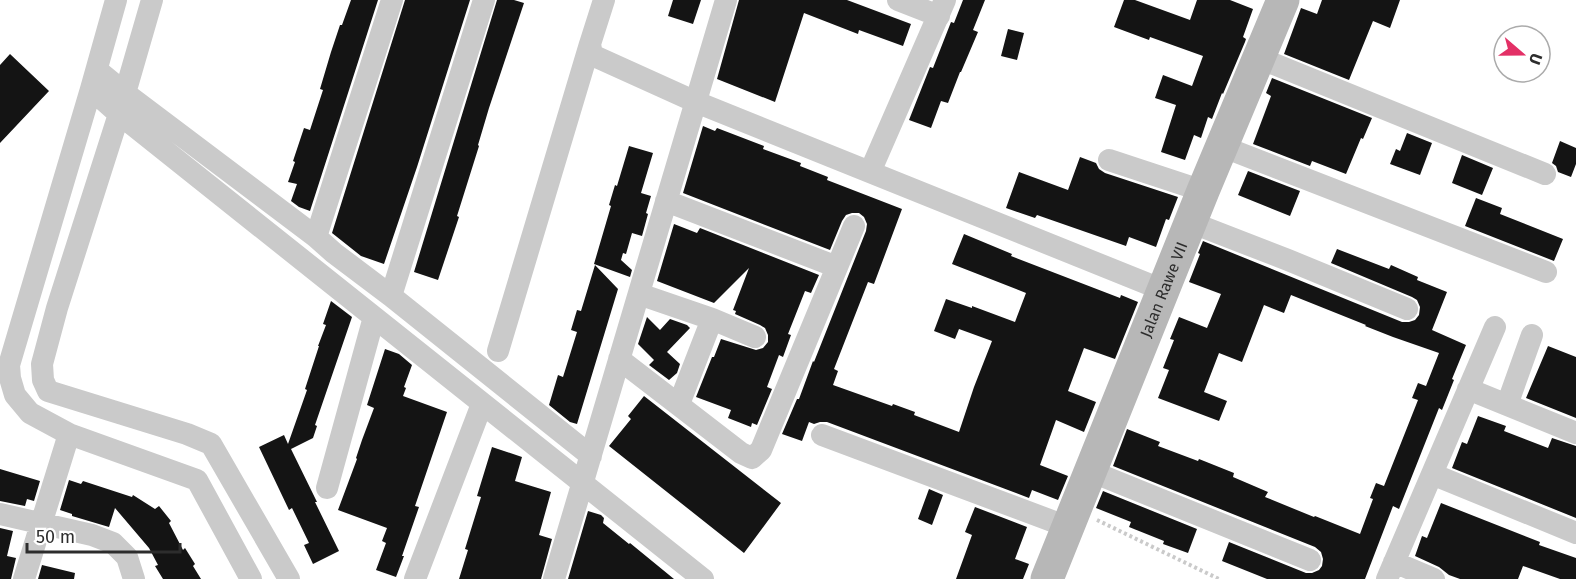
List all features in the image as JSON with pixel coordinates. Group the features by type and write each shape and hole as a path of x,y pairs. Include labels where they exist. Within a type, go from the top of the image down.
{"main road":[{"name":"Jalan Rawe VII","path":"1047,579 1190,222 1283,0"}],"street":[{"path":"116,0 9,365 8,393 30,413 69,434 197,480 251,579"},
{"path":"152,0 122,104 57,308 42,364 43,380 48,391 187,434 211,444 289,579"},
{"path":"316,237 392,0"},
{"path":"391,296 484,0"},
{"path":"498,351 604,0"},
{"path":"554,579 726,0"},
{"path":"870,172 942,8 897,0"},
{"path":"590,44 592,56 696,102 1163,290"},
{"path":"1259,58 1545,174"},
{"path":"94,80 374,317 703,579"},
{"path":"122,104 316,237 591,456"},
{"path":"1221,146 1546,272"},
{"path":"1109,160 1203,191"},
{"path":"666,201 837,267"},
{"path":"1190,222 1407,309"},
{"path":"619,359 741,453 752,458 761,450 854,226"},
{"path":"639,294 754,336"},
{"path":"327,488 374,317"},
{"path":"679,404 712,319"},
{"path":"1434,579 1391,571 1495,327"},
{"path":"1507,405 1532,335"},
{"path":"1468,389 1576,433"},
{"path":"415,579 482,404"},
{"path":"24,579 69,434"},
{"path":"822,435 1071,518"},
{"path":"1090,471 1310,560"},
{"path":"1432,474 1576,533"},
{"path":"0,514 92,535 113,543 127,557 131,575"}],"path":[{"path":"1071,518 1219,579"}],"building":[{"path":"351,0 378,0 310,211 291,201 297,184 288,182 304,128 310,130 323,90 320,89 331,52"},
{"path":"405,0 470,0 384,264 361,256 332,233"},
{"path":"497,0 514,0 524,3 489,108 457,216 459,217 438,280 414,272"},
{"path":"673,0 701,0 693,24 668,16"},
{"path":"739,0 847,0 911,24 903,46 859,30 858,34 804,13 775,102 717,79"},
{"path":"963,0 985,0 973,30 978,32 948,103 941,101 931,128 909,120 930,67 933,68 951,22 954,23"},
{"path":"1124,0 1135,0 1190,20 1197,0 1230,0 1253,9 1243,37 1246,39 1245,42 1212,119 1208,117 1201,138 1194,135 1185,160 1161,152 1176,105 1155,98 1163,75 1192,86 1203,56 1114,27"},
{"path":"1322,0 1400,0 1390,28 1373,21 1349,80 1284,54 1301,8 1317,14"},
{"path":"1008,29 1024,33 1017,60 1001,56"},
{"path":"10,54 49,91 0,143 0,65"},
{"path":"1272,78 1372,118 1346,174 1312,161 1310,166 1253,144 1271,96 1266,93"},
{"path":"703,126 715,131 717,128 764,146 763,149 801,163 800,166 828,177 827,180 902,209 874,284 868,282 834,369 838,371 833,385 915,412 914,415 959,432 992,341 959,329 955,339 934,331 946,299 1015,322 1026,293 952,264 964,234 1012,254 1011,256 1120,298 1121,295 1138,302 1115,359 1084,348 1068,391 1096,402 1084,432 1056,420 1040,465 1068,476 1058,500 1032,490 1029,498 827,422 814,424 809,422 802,441 782,434 814,362 867,224 859,213 846,215 830,250 683,193"},
{"path":"1407,133 1432,143 1420,175 1390,164 1396,149 1400,151"},
{"path":"1560,141 1576,148 1576,164 1571,177 1558,172 1552,163"},
{"path":"629,146 653,153 641,193 651,196 642,236 632,233 626,254 623,253 621,260 632,270 630,277 594,264 611,206 609,205"},
{"path":"1462,155 1493,168 1482,195 1452,183"},
{"path":"1080,157 1096,163 1105,173 1178,197 1169,220 1166,219 1156,247 1129,237 1126,246 1037,215 1035,218 1006,208 1019,172 1068,190"},
{"path":"1248,171 1300,191 1290,216 1238,195"},
{"path":"1476,198 1502,208 1500,214 1563,239 1554,261 1465,226"},
{"path":"674,224 697,233 700,228 819,275 811,293 805,291 788,334 791,335 783,357 779,355 767,387 772,389 757,425 752,423 751,427 728,418 731,410 696,397 721,339 756,350 763,348 768,342 765,328 735,314 736,311 733,310 749,268 714,303 657,281"},
{"path":"1203,241 1402,322 1415,320 1419,315 1420,307 1417,300 1331,263 1337,249 1389,269 1391,265 1418,277 1417,280 1447,292 1432,330 1466,345 1442,410 1439,408 1399,509 1393,506 1365,579 1267,579 1222,561 1229,542 1306,573 1319,570 1323,559 1321,552 1315,547 1113,466 1127,429 1160,442 1158,446 1234,473 1233,477 1268,492 1265,497 1360,534 1373,499 1370,498 1376,483 1384,486 1418,400 1412,398 1418,383 1426,386 1439,353 1393,337 1291,295 1284,313 1264,305 1242,362 1219,353 1204,392 1227,401 1219,421 1158,398 1169,370 1163,368 1174,340 1170,339 1179,317 1207,328 1221,294 1189,282"},
{"path":"595,265 618,289 577,424 570,422 549,405 558,375 563,377 577,332 571,330 577,310 581,311"},
{"path":"331,301 352,317 315,425 317,426 313,438 291,449 339,551 313,564 304,545 309,543 292,508 289,510 259,447 284,435 288,444 307,390 305,389 326,325 323,324"},
{"path":"647,317 660,330 670,319 690,328 667,352 680,364 677,373 669,380 649,365 654,360 638,344"},
{"path":"1548,346 1576,357 1576,418 1526,398"},
{"path":"385,349 399,354 412,365 403,396 447,412 415,506 419,507 396,577 376,570 386,543 382,541 387,528 338,510 374,408 367,405"},
{"path":"644,396 781,503 744,553 609,446 631,419 628,416"},
{"path":"1478,416 1506,426 1504,431 1548,448 1552,438 1576,446 1576,518 1452,468 1462,442 1467,444"},
{"path":"492,447 522,457 515,481 551,492 539,535 552,539 541,579 459,579 468,550 465,549 481,497 477,496"},
{"path":"0,469 40,481 34,501 27,499 25,506 0,501"},
{"path":"69,480 81,484 83,481 132,497 133,495 155,509 159,506 171,521 169,523 183,550 185,548 195,564 193,566 201,579 163,579 155,566 158,565 149,548 115,508 109,527 60,510"},
{"path":"929,489 943,495 932,525 918,519"},
{"path":"1103,491 1197,529 1188,553 1163,544 1164,541 1129,527 1131,522 1096,508"},
{"path":"1441,503 1540,542 1539,545 1576,558 1576,579 1560,579 1523,566 1518,579 1460,579 1415,556 1422,536 1427,538"},
{"path":"975,507 1027,527 1015,559 1029,564 1023,579 956,579 972,535 965,532"},
{"path":"588,511 601,515 604,518 603,523 674,579 568,579"},
{"path":"0,528 13,531 7,556 16,558 11,579 0,579"},
{"path":"42,565 75,573 74,579 38,579"}]}
